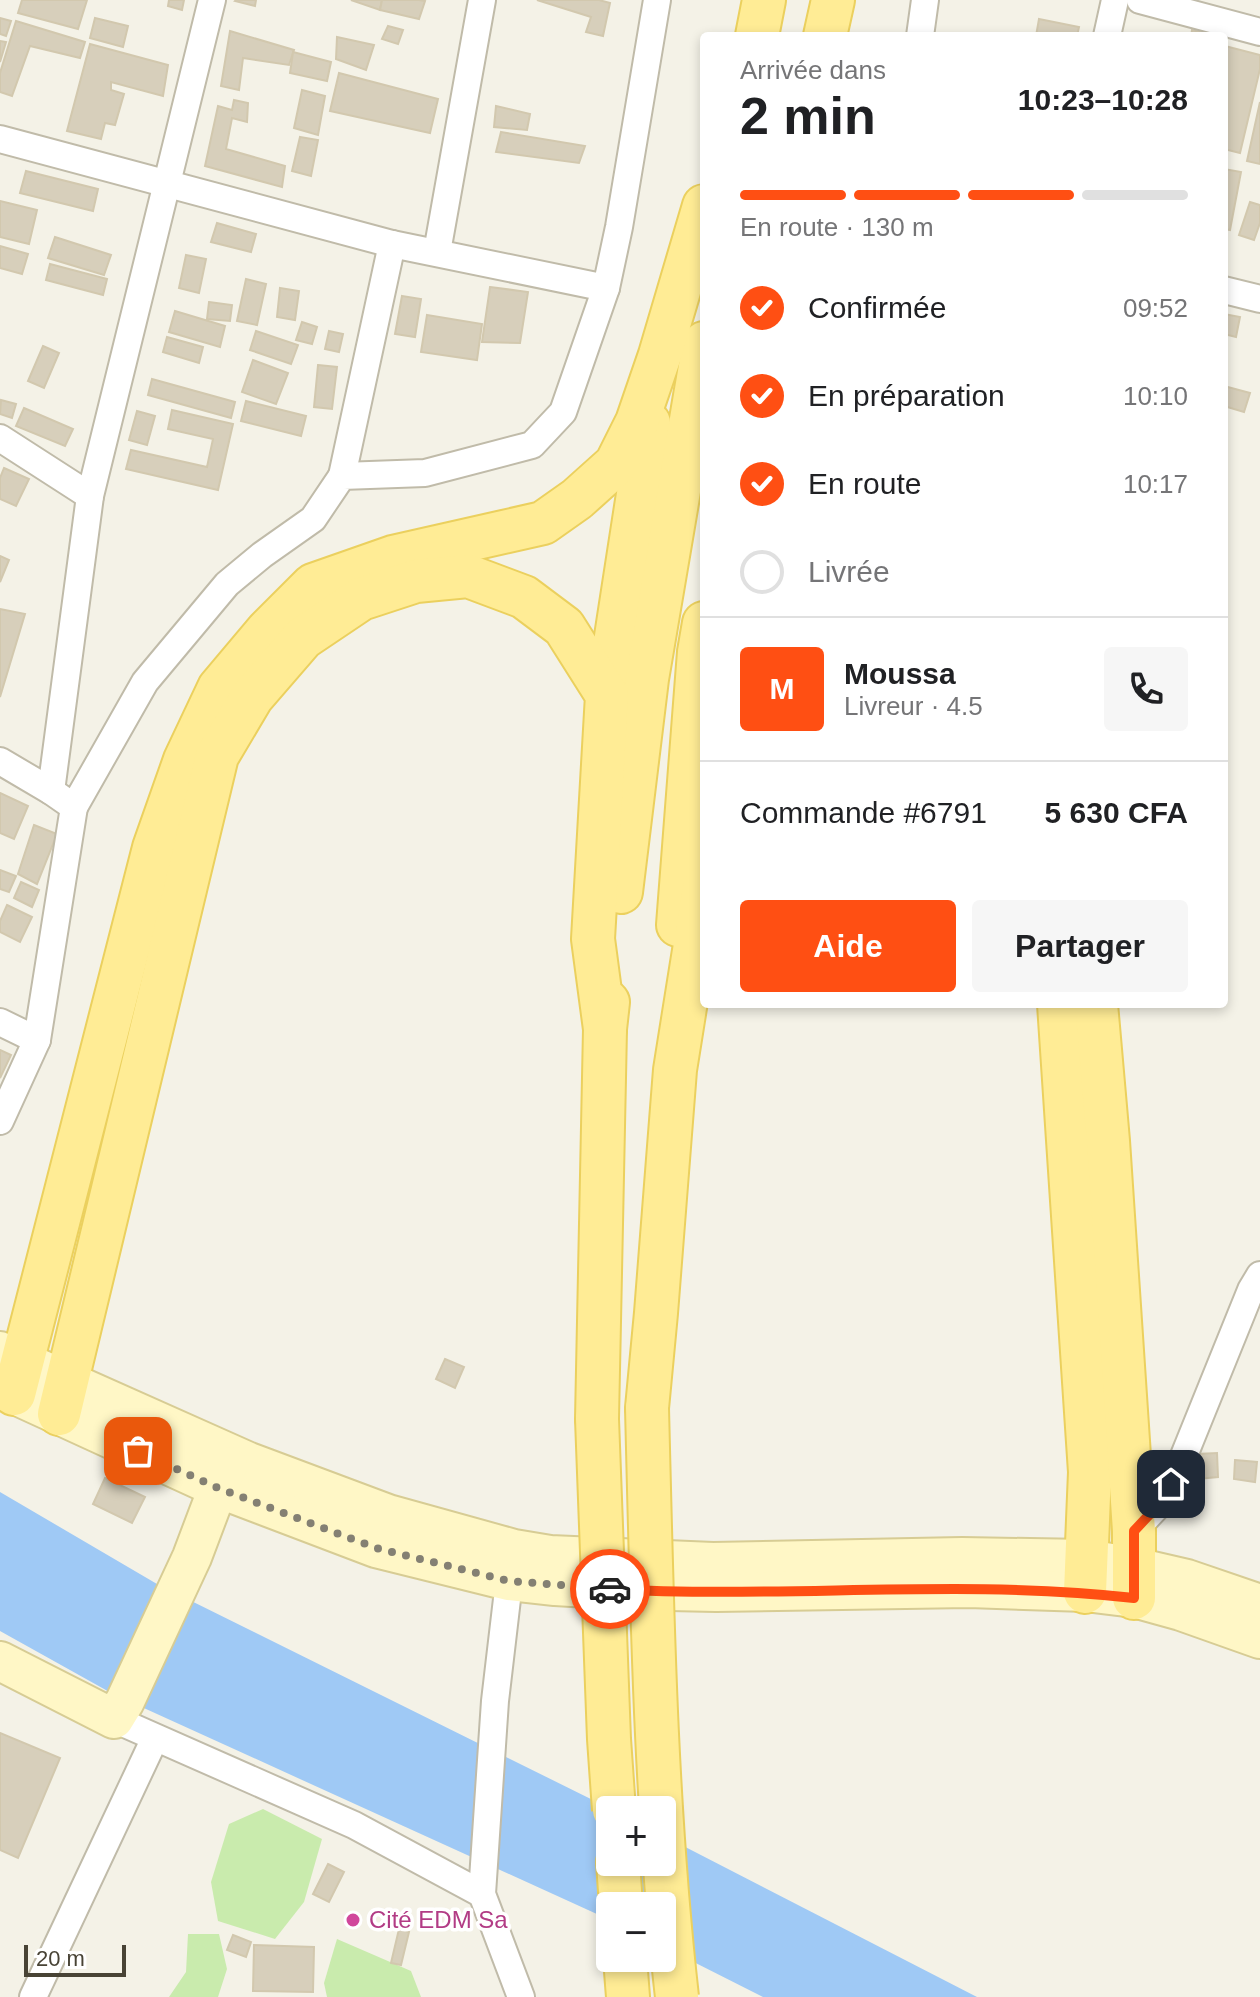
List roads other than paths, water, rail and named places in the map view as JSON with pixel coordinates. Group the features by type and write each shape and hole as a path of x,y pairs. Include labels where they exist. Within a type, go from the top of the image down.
{"main road":[{"path":"826,32 833,0"},
{"path":"700,220 637,422 616,464 577,499 543,523 393,557 313,585 267,631 219,688 185,760 154,848 9,1373 226,1471 388,1514 511,1565 550,1555 713,1562 962,1557 1086,1576 1134,1565 1260,1604"},
{"path":"605,1029 593,939 607,695 660,355"},
{"path":"613,1796 597,1419 605,1029 647,679 700,367"},
{"path":"63,1398 217,756 252,697 303,638 361,599 416,581 468,576 524,597 564,627 607,695"},
{"path":"675,1070 674,980 700,646"},
{"path":"677,1997 658,1732 647,1408 675,1070 700,913"},
{"path":"1059,1008 1090,1472 1086,1576"},
{"path":"1096,1008 1108,1141 1134,1565 1181,1611 1260,1639"},
{"path":"0,1661 119,1710 192,1557 226,1471"},
{"path":"626,1972 628,1997"}],"street":[{"path":"51,791 90,496 212,0"},
{"path":"437,252 482,0"},
{"path":"342,476 425,473 532,445 563,412 606,288 657,0"},
{"path":"921,32 925,0"},
{"path":"1108,32 1115,0"},
{"path":"1140,0 1260,32"},
{"path":"0,139 392,244 606,288"},
{"path":"0,1121 37,1040 74,807 145,682 227,584 313,519 342,476 392,244"},
{"path":"1228,291 1260,299"},
{"path":"0,438 90,496"},
{"path":"0,761 74,807"},
{"path":"0,1022 37,1040"},
{"path":"1134,1565 1179,1468 1251,1290 1260,1275"},
{"path":"511,1565 495,1701 483,1882 521,1997"},
{"path":"119,1710 155,1738 483,1882"},
{"path":"33,1997 155,1738"}],"water":[{"path":"0,1492 157,1584 596,1802 596,1876 676,1876 676,1842 977,1997 763,1997 676,1953 676,1892 596,1892 596,1914 113,1694 0,1631"}],"place":[{"name":"Cité EDM Sa","path":"353,1920"}]}
